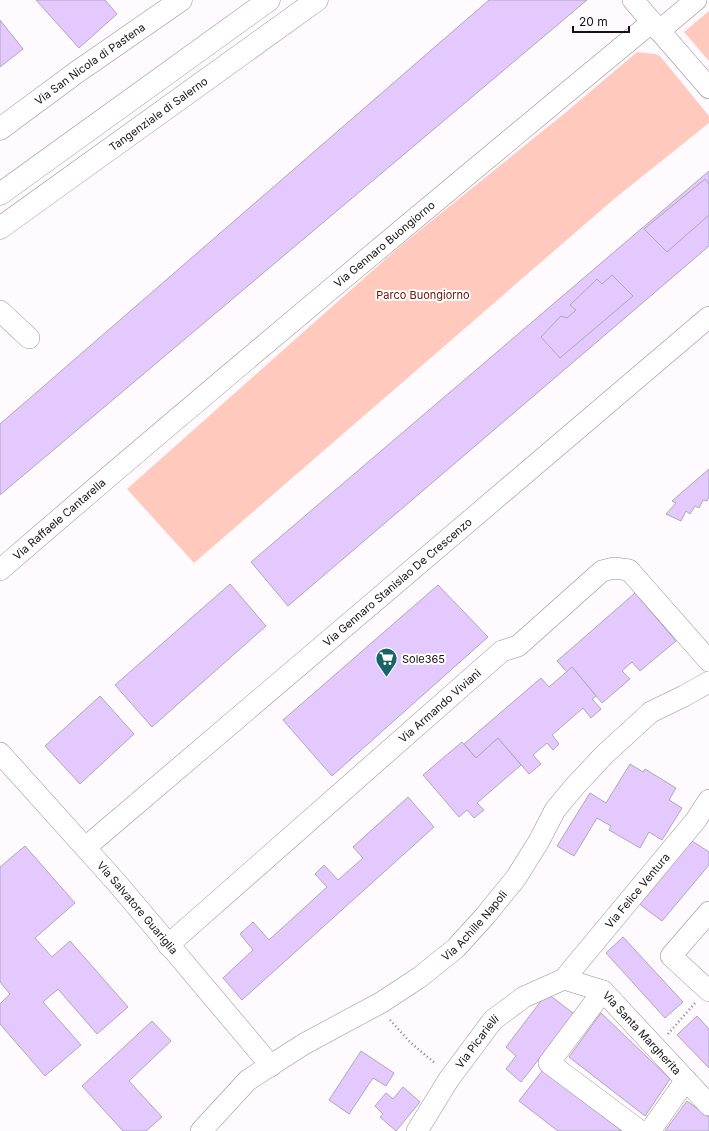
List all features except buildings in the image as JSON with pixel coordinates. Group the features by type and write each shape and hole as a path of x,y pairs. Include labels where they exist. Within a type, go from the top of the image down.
{"main road":[{"name":"Via San Nicola di Pastena","path":"0,129 77,72 181,0"},
{"path":"0,194 269,0"},
{"name":"Tangenziale di Salerno","path":"0,228 317,0"}],"street":[{"path":"633,0 709,88"},
{"name":"Via Gennaro Buongiorno","path":"118,468 404,227 655,26 696,0"},
{"path":"0,311 30,338"},
{"name":"Via Gennaro Stanislao De Crescenzo","path":"86,847 709,317"},
{"name":"Via Raffaele Cantarella","path":"0,570 118,468"},
{"name":"Via Armando Viviani","path":"168,945 502,651 518,646 602,570 614,568 629,570 709,661"},
{"name":"Via Achille Napoli","path":"201,1131 248,1080 304,1044 382,1002 420,977 456,948 516,878 539,841 555,810 605,754 651,712 709,682"},
{"name":"Via Salvatore Guariglia","path":"0,753 86,847 271,1066"},
{"name":"Via Felice Ventura","path":"564,978 696,820 709,800"},
{"path":"708,991 671,956 709,912"},
{"name":"Via Santa Margherita","path":"564,978 603,991 709,1105"},
{"name":"Via Picarielli","path":"417,1131 451,1077 493,1020 524,997 564,978"},
{"path":"603,991 549,1063 640,1131"},
{"path":"650,1131 686,1080"}],"path":[{"path":"655,1047 708,991"},
{"path":"385,1015 410,1042 451,1077"}],"green space":[{"path":"709,11 709,61 684,32"},
{"name":"Parco Buongiorno","path":"637,52 660,56 709,116 709,123 614,199 194,563 127,489 398,248 565,113"}],"place":[{"name":"Sole365","path":"386,678"}]}
